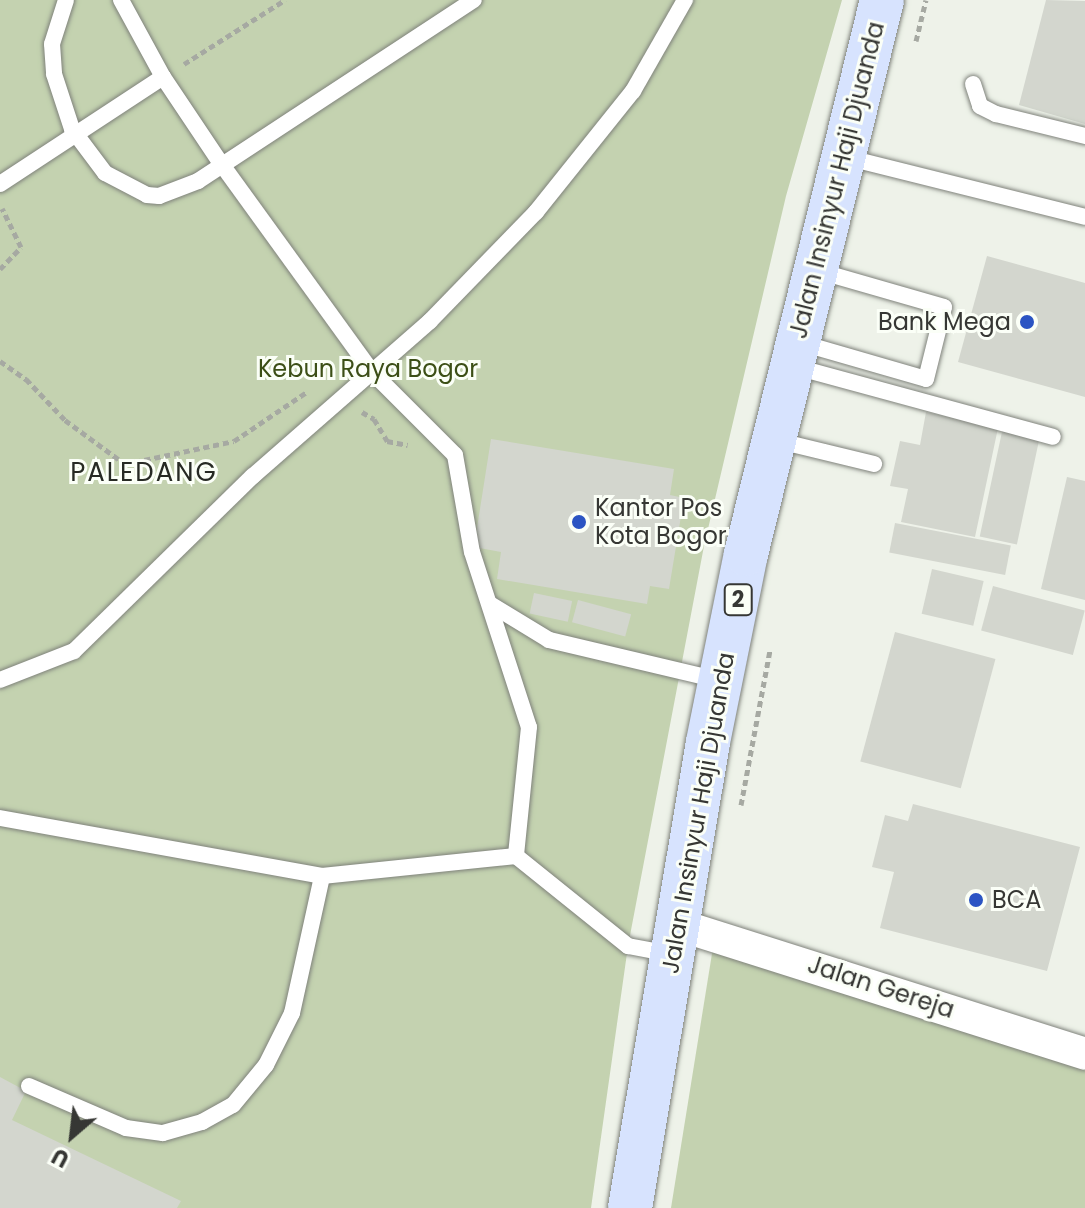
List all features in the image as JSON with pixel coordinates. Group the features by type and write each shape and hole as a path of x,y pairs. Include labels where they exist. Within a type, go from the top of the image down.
{"main road":[{"name":"Jalan Insinyur Haji Djuanda","path":"630,1208 674,939 721,681 773,439 882,0"}],"street":[{"name":"Jalan Gereja","path":"674,939 1085,1054"}],"lane":[{"path":"66,0 52,44 53,59 77,135 105,173 147,195 176,192 474,0"},
{"path":"121,0 163,77 220,162 372,372 455,455 470,544 529,727 516,856"},
{"path":"0,680 74,651 253,476 372,372 536,212 633,91 685,0"},
{"path":"0,184 163,77"},
{"path":"973,84 980,106 996,114 1085,136"},
{"path":"843,156 1085,217"},
{"path":"794,353 926,379 944,307 814,269"},
{"path":"794,353 1053,437"},
{"path":"773,439 874,464"},
{"path":"490,604 549,640 721,681"},
{"path":"0,818 322,876 516,856 628,946 674,939"},
{"path":"29,1086 126,1128 163,1133 202,1122 233,1105 266,1065 292,1013 322,876"}],"path":[{"path":"163,77 285,0"},
{"path":"913,54 926,0"},
{"path":"0,203 21,247 0,269"},
{"path":"0,361 26,379 65,420 125,464 240,436 260,424"},
{"path":"737,822 767,666"}],"green space":[{"name":"Kebun Raya Bogor","path":"0,0 842,0 786,196 704,546 628,946 591,1208 0,1208"},
{"path":"715,935 1085,1054 1085,1208 671,1208"}],"building":[{"path":"1046,0 1085,1 1085,124 1019,105"},
{"name":"Bank Mega","path":"987,256 1085,283 1085,397 958,362"},
{"path":"926,412 998,428 975,537 901,522 908,489 890,486 900,441 920,445"},
{"path":"1003,427 1040,435 1017,544 980,537"},
{"name":"Kantor Pos Kota Bogor","path":"491,439 674,469 670,495 684,498 669,589 650,586 647,604 497,579 501,552 474,547"},
{"path":"1067,477 1085,481 1085,600 1041,589"},
{"path":"895,523 1011,546 1005,575 889,552"},
{"path":"932,569 984,581 973,626 922,614"},
{"path":"993,586 1085,611 1073,655 981,630"},
{"path":"534,593 572,601 568,622 530,614"},
{"path":"578,600 631,614 625,636 572,622"},
{"path":"895,632 995,659 961,788 860,761"},
{"name":"BCA","path":"913,804 1080,847 1047,971 880,928 894,872 872,867 885,815 908,821"},
{"path":"0,1077 26,1091 12,1120 181,1201 177,1208 0,1208"}],"place":[{"name":"Bank Mega","path":"1027,322"},
{"name":"Kantor Pos Kota Bogor","path":"579,522"},
{"name":"BCA","path":"976,900"}],"district":[{"name":"PALEDANG","path":"144,473"}]}
